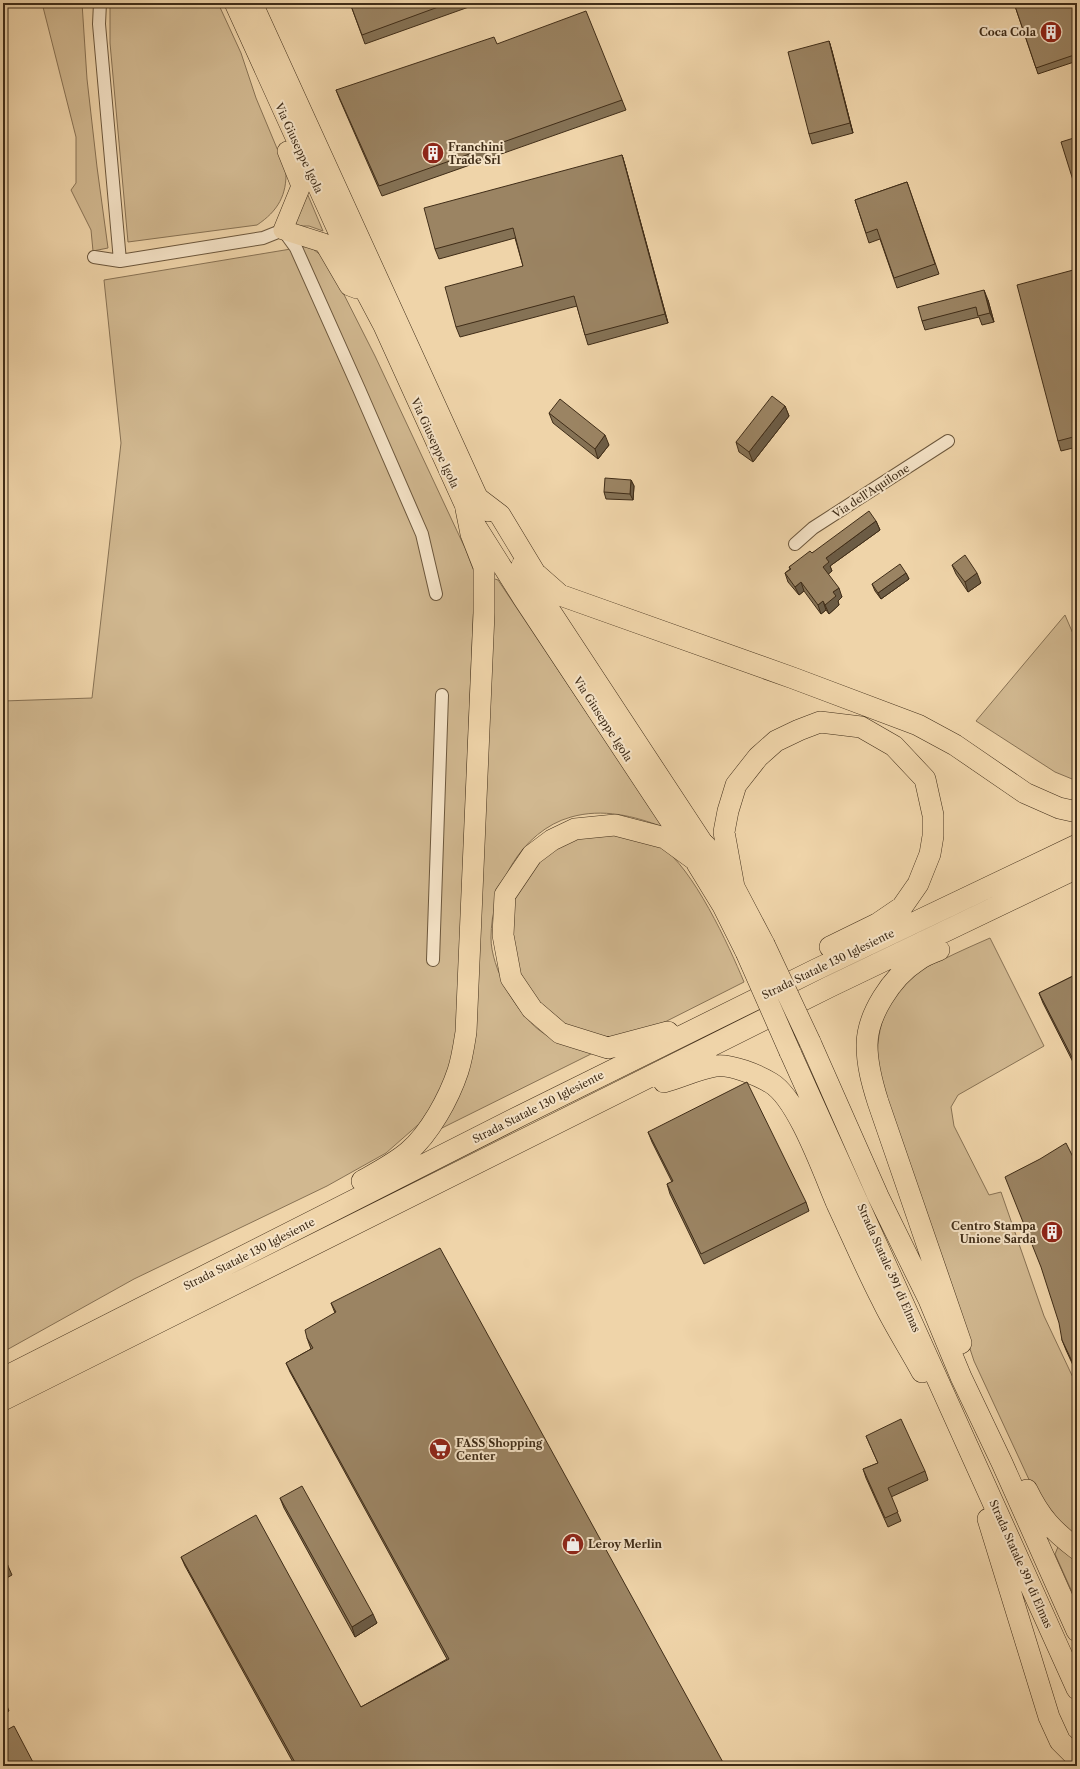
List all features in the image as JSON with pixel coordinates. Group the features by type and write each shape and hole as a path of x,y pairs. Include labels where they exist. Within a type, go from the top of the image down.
{"highway":[{"path":"280,1237 298,1215 384,1168 409,1151 431,1126 446,1100 458,1071 466,1032 484,613 484,567 470,534 473,504 500,515 535,573 560,595 793,678 918,725 955,746 1025,793 1060,808 1077,812"},
{"path":"734,887 724,832 728,811 736,785 758,757 776,741 820,722 861,727 894,746 925,778 933,815 934,836 930,854 918,884 902,907 877,924 825,949 815,970"},
{"path":"697,852 665,838 615,825 575,829 552,840 532,855 505,895 503,935 511,978 532,1009 560,1033 608,1048 712,1021"},
{"name":"Strada Statale 130 Iglesiente","path":"3,1378 522,1115 815,970 1077,845"},
{"name":"Strada Statale 391 di Elmas","path":"697,852 734,887 790,1052 906,1305 942,1390 1077,1689"},
{"name":"Strada Statale 391 di Elmas","path":"697,852 723,906 755,948 810,1042 878,1196 929,1300 961,1377 1002,1463 1077,1631"},
{"name":"Strada Statale 130 Iglesiente","path":"3,1400 829,987 1077,868"},
{"path":"961,1377 965,1353 878,1102 869,1072 867,1044 874,1013 891,985 916,961 1003,917 1030,891"},
{"path":"617,1093 676,1079 696,1071 718,1066 736,1068 756,1075 772,1083 786,1096 813,1147 882,1301 924,1376 942,1390"},
{"path":"1002,1463 1020,1477 1035,1506 1045,1521 1058,1534 1077,1549"},
{"path":"978,1469 974,1484 987,1517 1048,1717 1060,1741 1077,1758"}],"main road":[{"name":"Via Giuseppe Igola","path":"234,3 365,292 383,326 454,485 473,504"},
{"name":"Via Giuseppe Igola","path":"253,3 473,504 697,852"},
{"path":"279,103 278,126 301,186 283,230 324,243 349,286 365,292"}],"street":[{"path":"100,3 100,32 120,262"},
{"path":"94,257 120,262 263,238 283,230 299,255 422,534 436,594"},
{"name":"Via dell'Aquilone","path":"795,544 813,528 948,441"},
{"path":"433,960 442,695"}],"shaded area":[{"path":"42,3 82,3 87,79 108,248 93,251 91,230 71,190 76,183 76,137"},
{"path":"110,3 218,3 241,53 256,98 286,170 285,187 280,202 271,214 257,225 128,242 110,43"},
{"path":"307,193 323,231 309,226 297,226 294,217"},
{"path":"309,246 326,259 375,356 465,548 475,574 456,1041 450,1067 438,1097 419,1124 386,1153 327,1186 134,1279 3,1352 3,701 92,698 121,443 104,280"},
{"path":"492,578 498,580 663,827 618,814 583,814 553,824 537,835 524,848 512,864 503,881 496,900 492,919 492,950 500,976 514,1001 530,1022 539,1030 559,1041 595,1052 438,1130 458,1097"},
{"path":"1065,615 1077,643 1077,781 1055,772 976,721"},
{"path":"614,830 656,843 672,856 685,871 709,908 744,982 649,1030 618,1037 597,1036 573,1031 537,1004 513,959 512,907 522,881 557,843"},
{"path":"990,938 1044,1046 958,1095 951,1107 954,1126 989,1195 1001,1192 1044,1316 1077,1386 1077,1542 1038,1499 974,1361 879,1075 878,1044 880,1030 890,1003 898,991 920,970"},
{"path":"1058,1547 1077,1559 1077,1603 1055,1554"}],"building":[{"path":"350,3 449,3 362,35"},
{"name":"Coca Cola","path":"1014,3 1077,3 1077,54 1036,68"},
{"name":"Franchini Trade Srl","path":"586,11 622,100 379,186 336,90 494,37 497,44"},
{"path":"829,41 850,123 809,134 788,52"},
{"path":"1077,137 1077,193 1061,142"},
{"path":"622,155 665,314 585,335 574,296 456,327 445,287 523,266 513,228 435,249 424,208"},
{"path":"907,182 935,264 894,278 877,229 866,233 855,200"},
{"path":"1077,269 1077,436 1058,441 1017,285"},
{"path":"984,290 990,313 978,316 976,307 922,321 918,307"},
{"path":"772,396 785,406 749,452 736,442"},
{"path":"560,399 605,435 595,449 549,413"},
{"path":"605,478 631,480 630,494 604,492"},
{"path":"869,511 876,521 826,558 829,562 823,567 839,588 833,592 836,596 825,605 823,601 818,605 801,582 795,587 785,573 791,569 789,567 810,551 812,553"},
{"path":"965,555 977,573 965,582 952,565"},
{"path":"900,564 906,573 878,593 872,584"},
{"path":"1077,974 1077,1067 1039,993"},
{"path":"747,1082 806,1202 701,1254 667,1184 673,1181 648,1132"},
{"name":"Centro Stampa Unione Sarda","path":"1066,1143 1077,1165 1077,1372 1062,1340 1059,1323 1041,1267 1005,1177 1040,1159"},
{"name":"FASS Shopping Center","path":"440,1248 725,1766 297,1766 181,1557 256,1515 361,1707 449,1659 286,1363 313,1348 307,1338 305,1330 336,1312 331,1303"},
{"path":"901,1419 925,1471 888,1488 898,1512 885,1518 863,1469 878,1463 866,1436"},
{"path":"302,1486 373,1614 352,1627 280,1498"},
{"path":"3,1555 8,1566 3,1568"},
{"path":"3,1696 6,1701 3,1703"},
{"path":"14,1726 35,1766 3,1766 3,1732"}],"place":[{"name":"Coca Cola","path":"1051,32"},
{"name":"Franchini Trade Srl","path":"433,153"},
{"name":"Centro Stampa Unione Sarda","path":"1052,1232"},
{"name":"FASS Shopping Center","path":"440,1449"},
{"name":"Leroy Merlin","path":"573,1544"}]}
